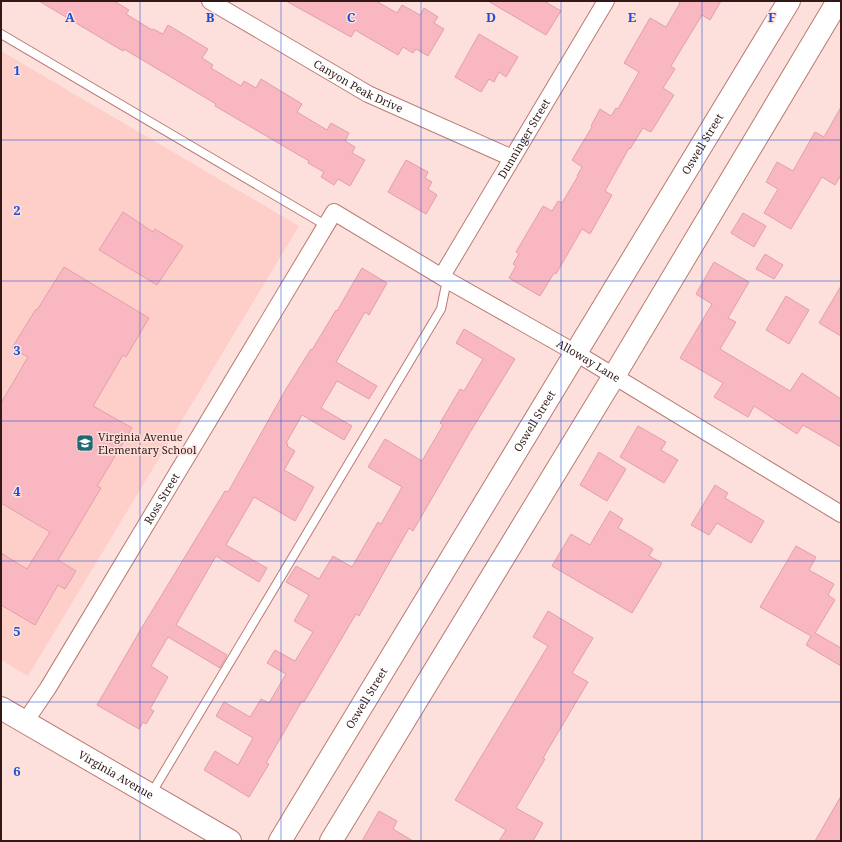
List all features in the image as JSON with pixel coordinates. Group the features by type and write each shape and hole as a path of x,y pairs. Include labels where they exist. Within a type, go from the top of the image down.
{"main road":[{"name":"Oswell Street","path":"280,841 790,1"},
{"path":"331,841 614,376 838,1"},
{"name":"Virginia Avenue","path":"1,708 230,841"}],"street":[{"name":"Canyon Peak Drive","path":"210,1 368,94 512,158"},
{"name":"Dunninger Street","path":"445,278 512,158 606,1"},
{"name":"Alloway Lane","path":"330,219 445,278 576,353 841,514"},
{"name":"Ross Street","path":"25,722 48,688 330,219"}],"lane":[{"path":"1,34 330,219"},
{"path":"150,795 441,309 445,278"}],"shaded area":[{"name":"Virginia Avenue Elementary School","path":"1,51 299,226 28,676 1,660"}],"building":[{"path":"39,1 114,1 129,10 126,14 152,30 153,29 163,34 168,25 208,49 202,58 213,65 211,68 241,86 244,81 256,88 261,79 302,104 297,112 327,130 331,123 349,133 345,141 355,147 352,153 365,160 350,186 338,179 334,185 321,177 324,172 308,163 309,161 215,106 216,104 124,49 123,51"},
{"path":"286,1 376,1 397,13 402,5 420,15 424,8 438,17 434,23 444,29 428,56 416,49 413,53 403,47 398,55 355,30 351,37"},
{"path":"488,1 544,1 561,11 546,35"},
{"path":"678,1 721,1 710,20 702,15 671,66 675,69 663,88 674,95 651,132 643,128 630,149 629,148 605,191 612,195 590,234 582,229 556,274 554,273 540,296 509,278 516,266 513,264 519,254 516,252 543,206 552,211 558,201 562,203 578,176 582,167 572,160 592,127 591,126 600,109 611,116 616,108 618,109 639,72 624,63 650,18 666,27 680,3"},
{"path":"479,34 518,57 506,77 499,72 494,82 489,79 481,92 455,77"},
{"path":"841,107 841,175 835,185 822,177 791,229 764,213 778,189 766,182 777,162 793,171 815,132 824,137"},
{"path":"406,160 428,172 425,178 432,182 428,189 437,195 426,214 388,192"},
{"path":"123,212 153,232 155,229 183,246 157,285 99,250"},
{"path":"743,213 766,226 754,247 731,233"},
{"path":"765,254 783,265 774,279 756,269"},
{"path":"714,262 749,282 728,318 736,322 720,349 790,391 802,373 841,399 841,447 803,425 797,434 754,406 748,417 714,397 723,383 680,358 712,304 696,294"},
{"path":"64,267 149,318 126,357 123,355 93,406 132,428 97,486 101,488 58,560 76,571 65,589 58,585 35,625 1,605 1,553 27,569 50,532 1,503 1,403 28,357 12,348"},
{"path":"362,268 387,283 369,315 365,312 336,362 377,386 369,399 337,381 321,408 352,426 344,440 302,415 286,443 288,444 287,446 295,451 284,470 314,487 295,521 254,497 226,545 267,568 259,582 216,556 176,625 227,655 220,668 168,637 151,666 168,677 150,709 154,711 146,724 143,722 139,729 97,705 141,629 225,491 228,492 286,389 336,310 337,311"},
{"path":"841,286 841,336 819,323"},
{"path":"786,296 809,310 789,344 766,330"},
{"path":"464,329 515,359 469,434 413,531 409,528 359,616 356,614 304,702 302,701 266,763 269,764 249,797 204,770 215,751 238,765 253,738 216,716 224,702 250,717 261,699 269,703 286,674 267,663 275,650 295,661 313,632 294,621 309,595 286,582 296,566 319,579 333,556 352,567 378,522 381,524 402,487 368,467 385,439 422,461 443,425 440,423 460,389 464,391 483,359 456,343"},
{"path":"638,426 666,442 661,450 678,460 664,483 620,457"},
{"path":"599,452 626,469 607,501 580,485"},
{"path":"715,485 728,493 725,498 764,521 751,543 717,523 709,535 691,525"},
{"path":"610,511 623,519 618,528 653,549 649,556 662,563 632,613 552,566 571,534 590,545"},
{"path":"796,546 816,557 809,570 834,584 828,595 835,600 815,633 841,648 841,666 806,645 811,636 760,607"},
{"path":"548,611 593,638 572,673 588,682 543,758 545,759 516,808 543,823 533,841 499,841 506,830 455,800 548,646 533,637"},
{"path":"841,796 841,841 815,841"},
{"path":"379,811 397,821 393,829 413,841 362,841"}],"place":[{"name":"Virginia Avenue Elementary School","path":"85,443"}]}
